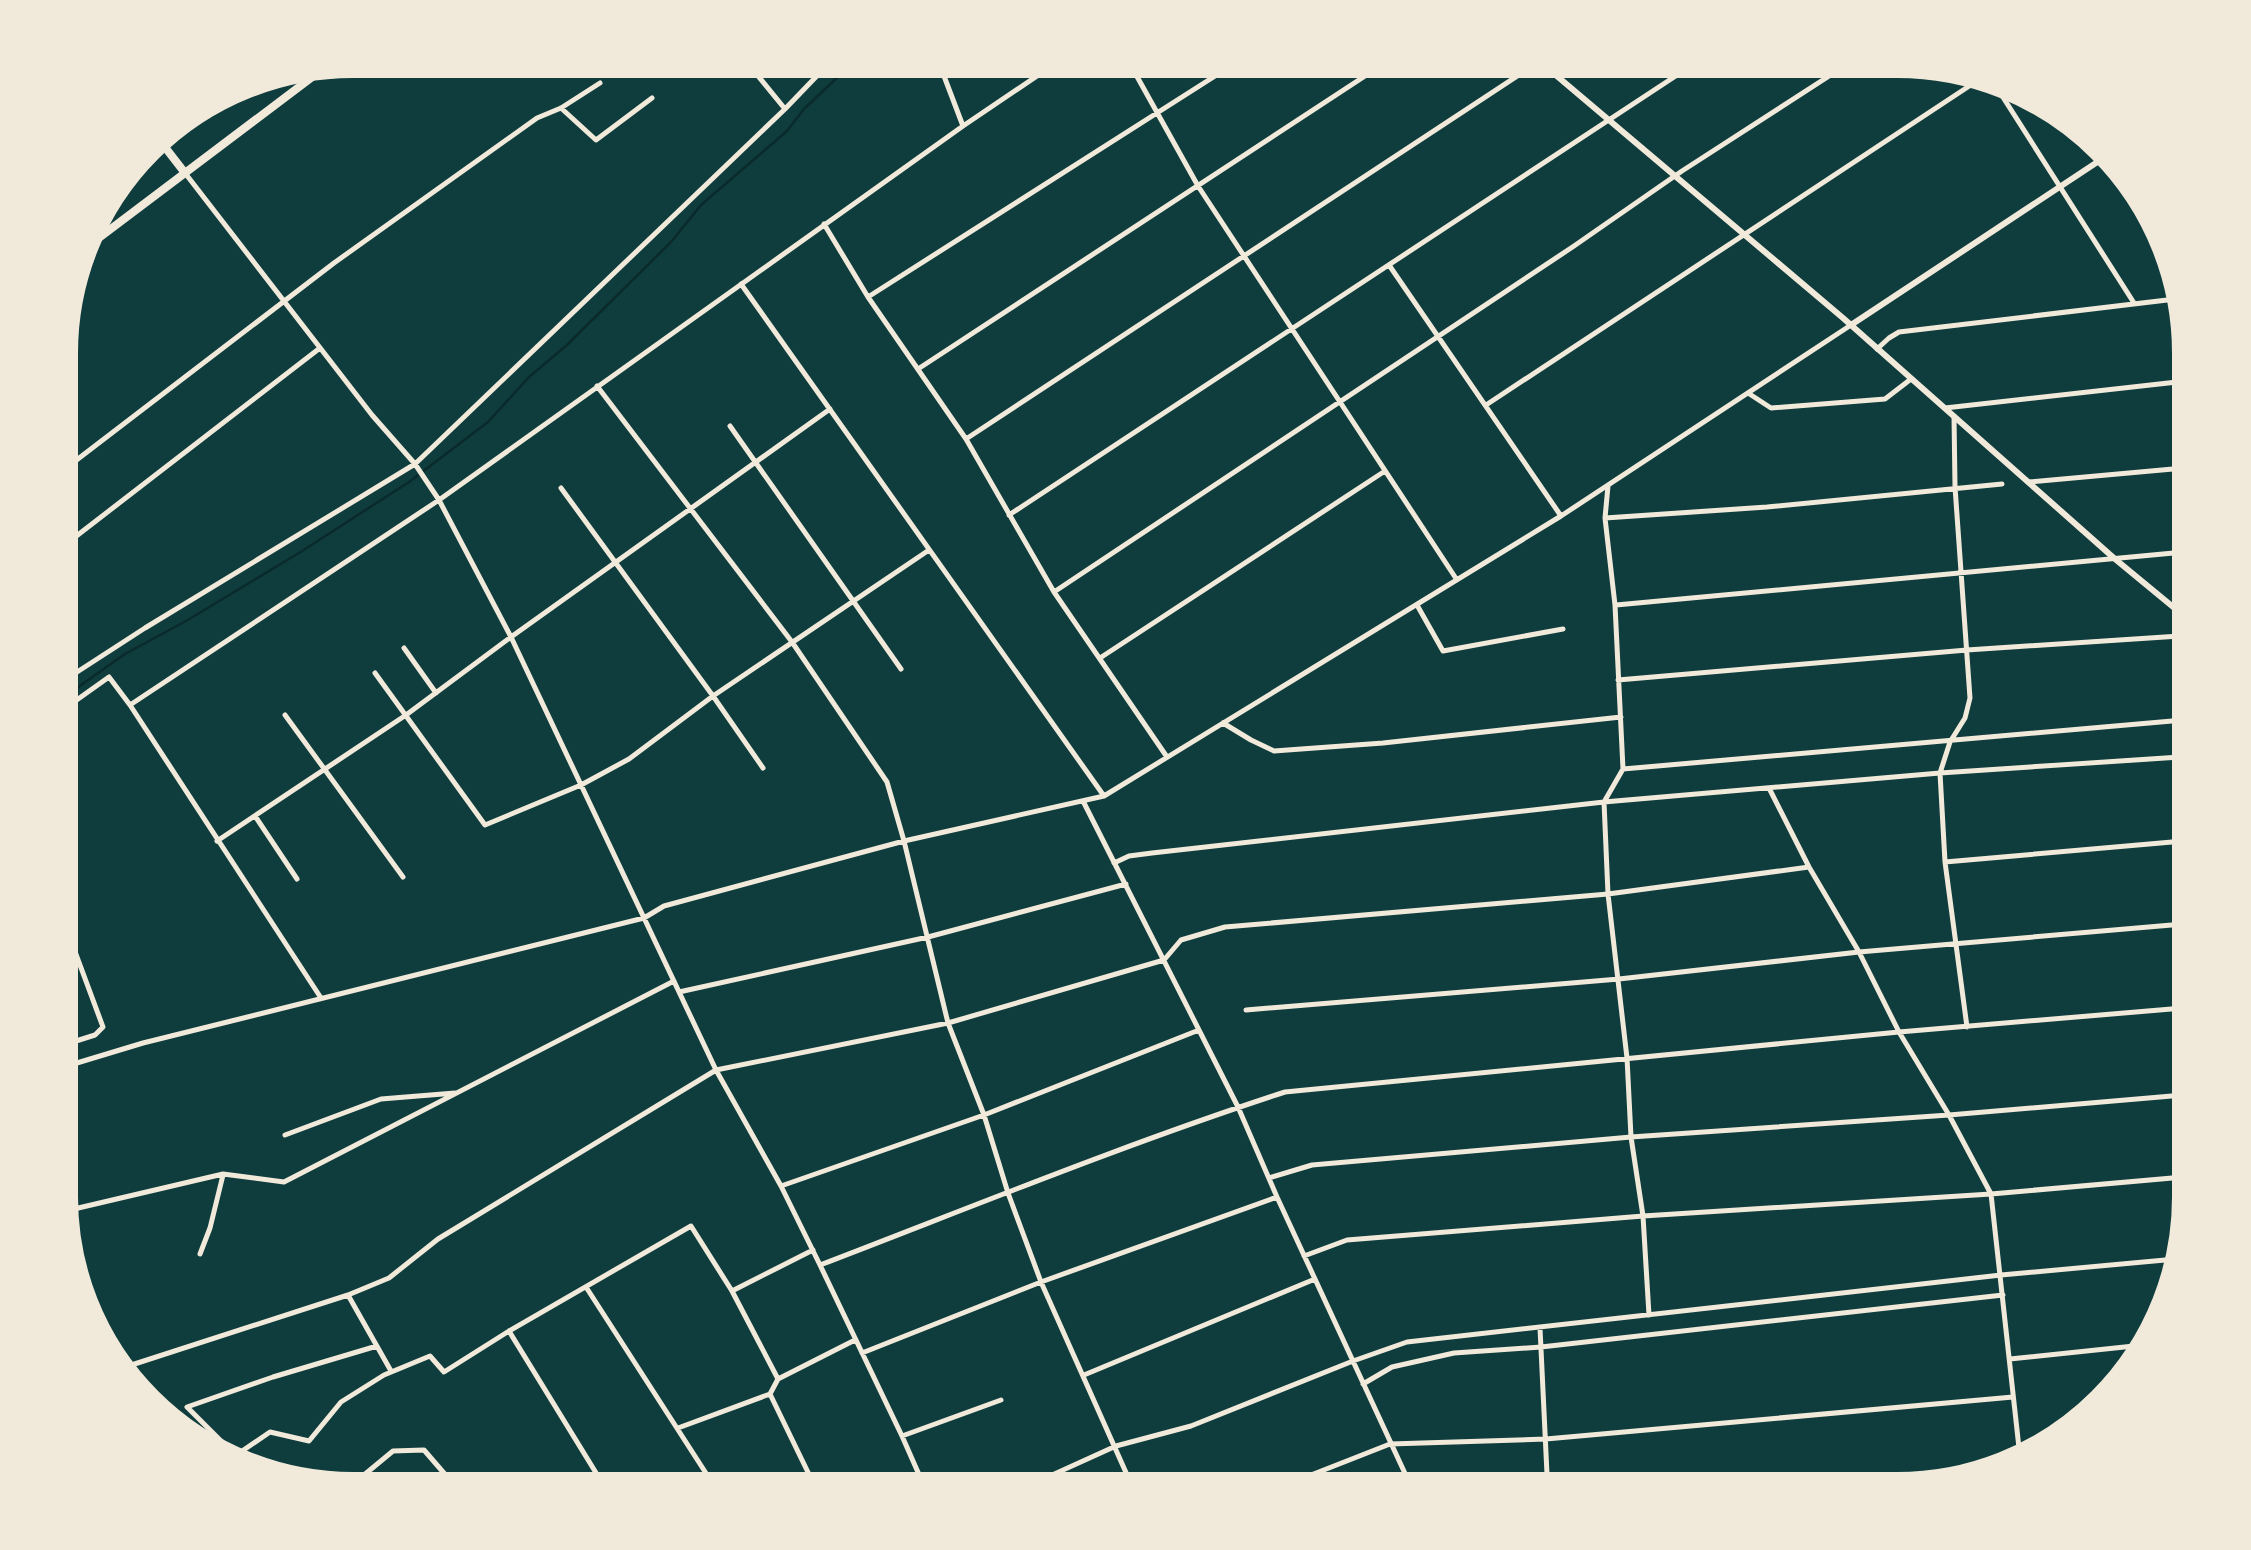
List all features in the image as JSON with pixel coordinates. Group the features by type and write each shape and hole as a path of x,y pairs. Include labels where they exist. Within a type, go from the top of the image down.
{"main road":[{"path":"97,240 312,76"},
{"path":"164,146 185,173"}],"street":[{"path":"756,73 785,109"},
{"path":"72,675 415,464 820,73"},
{"path":"943,73 962,126"},
{"path":"130,705 438,500 1041,73"},
{"path":"1135,73 1198,186 1457,580"},
{"path":"868,297 1221,73"},
{"path":"918,370 1371,73"},
{"path":"966,439 1514,73"},
{"path":"1553,73 1851,325 2178,611"},
{"path":"1009,515 1680,73"},
{"path":"1054,592 1834,73"},
{"path":"1486,406 1971,82"},
{"path":"72,464 334,263 538,118 600,83"},
{"path":"2002,93 2134,304"},
{"path":"561,108 596,140 652,98"},
{"path":"73,1064 143,1043 644,918 664,906 904,841 1104,796 1608,486 2101,160"},
{"path":"185,173 372,415 415,464 438,500 511,637 716,1070 781,1186 921,1477"},
{"path":"824,224 868,297 966,439 1054,592 1166,757"},
{"path":"1390,265 1560,516"},
{"path":"741,284 1104,796"},
{"path":"1877,349 1900,332 2173,299"},
{"path":"72,540 320,348"},
{"path":"1748,393 1771,408 1866,401 1885,399 1911,379"},
{"path":"1944,408 2178,382"},
{"path":"597,386 792,642 887,782 948,1023 984,1114 1041,1282 1129,1478"},
{"path":"217,841 406,715 830,409"},
{"path":"1954,416 1955,487 1970,698 1940,774 1945,862 1967,1027"},
{"path":"730,426 901,669"},
{"path":"2028,482 2178,468"},
{"path":"1100,658 1385,471"},
{"path":"1605,518 2002,484"},
{"path":"1608,486 1605,518 1616,605 1623,770 1604,802 1608,894 1643,1216 1648,1315"},
{"path":"561,488 763,768"},
{"path":"374,672 485,824 581,785 629,759 713,696 930,550"},
{"path":"1616,605 2178,553"},
{"path":"1416,605 1443,651 1563,629"},
{"path":"1618,680 1967,650 2178,637"},
{"path":"404,648 436,693"},
{"path":"72,704 109,677 320,998"},
{"path":"286,714 404,877"},
{"path":"1223,723 1274,750 1383,743 1622,717"},
{"path":"1623,770 2178,721"},
{"path":"1114,863 1152,853 1604,802 2178,757"},
{"path":"1769,788 1991,1194 2019,1450"},
{"path":"1083,800 1238,1107 1407,1478"},
{"path":"255,816 297,879"},
{"path":"1945,862 2178,842"},
{"path":"129,1366 389,1278 438,1240 716,1070 948,1023 1164,960 1182,940 1225,928 1608,894 1809,867"},
{"path":"679,992 928,937 1126,884"},
{"path":"1246,1010 1619,979 1860,952 2178,925"},
{"path":"73,943 103,1027 95,1035 73,1042"},
{"path":"73,1210 223,1174 284,1182 674,982"},
{"path":"820,1265 1285,1092 2178,1009"},
{"path":"781,1186 984,1114 1199,1030"},
{"path":"285,1135 381,1099 462,1092"},
{"path":"1269,1178 1312,1166 1632,1136 2178,1096"},
{"path":"200,1254 223,1174"},
{"path":"1304,1256 1347,1240 2178,1178"},
{"path":"862,1354 1041,1282 1277,1197"},
{"path":"240,1453 270,1432 309,1441 341,1402 392,1372 430,1356 444,1372 691,1226 732,1291 778,1380"},
{"path":"732,1291 813,1250"},
{"path":"1047,1477 1116,1446 1190,1426 1407,1342 2171,1259"},
{"path":"1084,1375 1315,1279"},
{"path":"586,1288 709,1477"},
{"path":"348,1295 392,1372"},
{"path":"1364,1384 1392,1367 1454,1353 1541,1347 2004,1295"},
{"path":"1540,1328 1547,1478"},
{"path":"509,1331 598,1477"},
{"path":"678,1428 770,1394 778,1380 856,1340"},
{"path":"229,1449 188,1407 377,1346"},
{"path":"2010,1359 2135,1346"},
{"path":"770,1394 812,1477"},
{"path":"1304,1478 1390,1444 1546,1439 2012,1397"},
{"path":"902,1436 1001,1400"},
{"path":"362,1477 393,1451 424,1450 447,1477"}],"waterway":[{"path":"72,691 125,654 299,553 409,482 488,422 529,377 671,242 701,205 787,131 842,73"}]}
